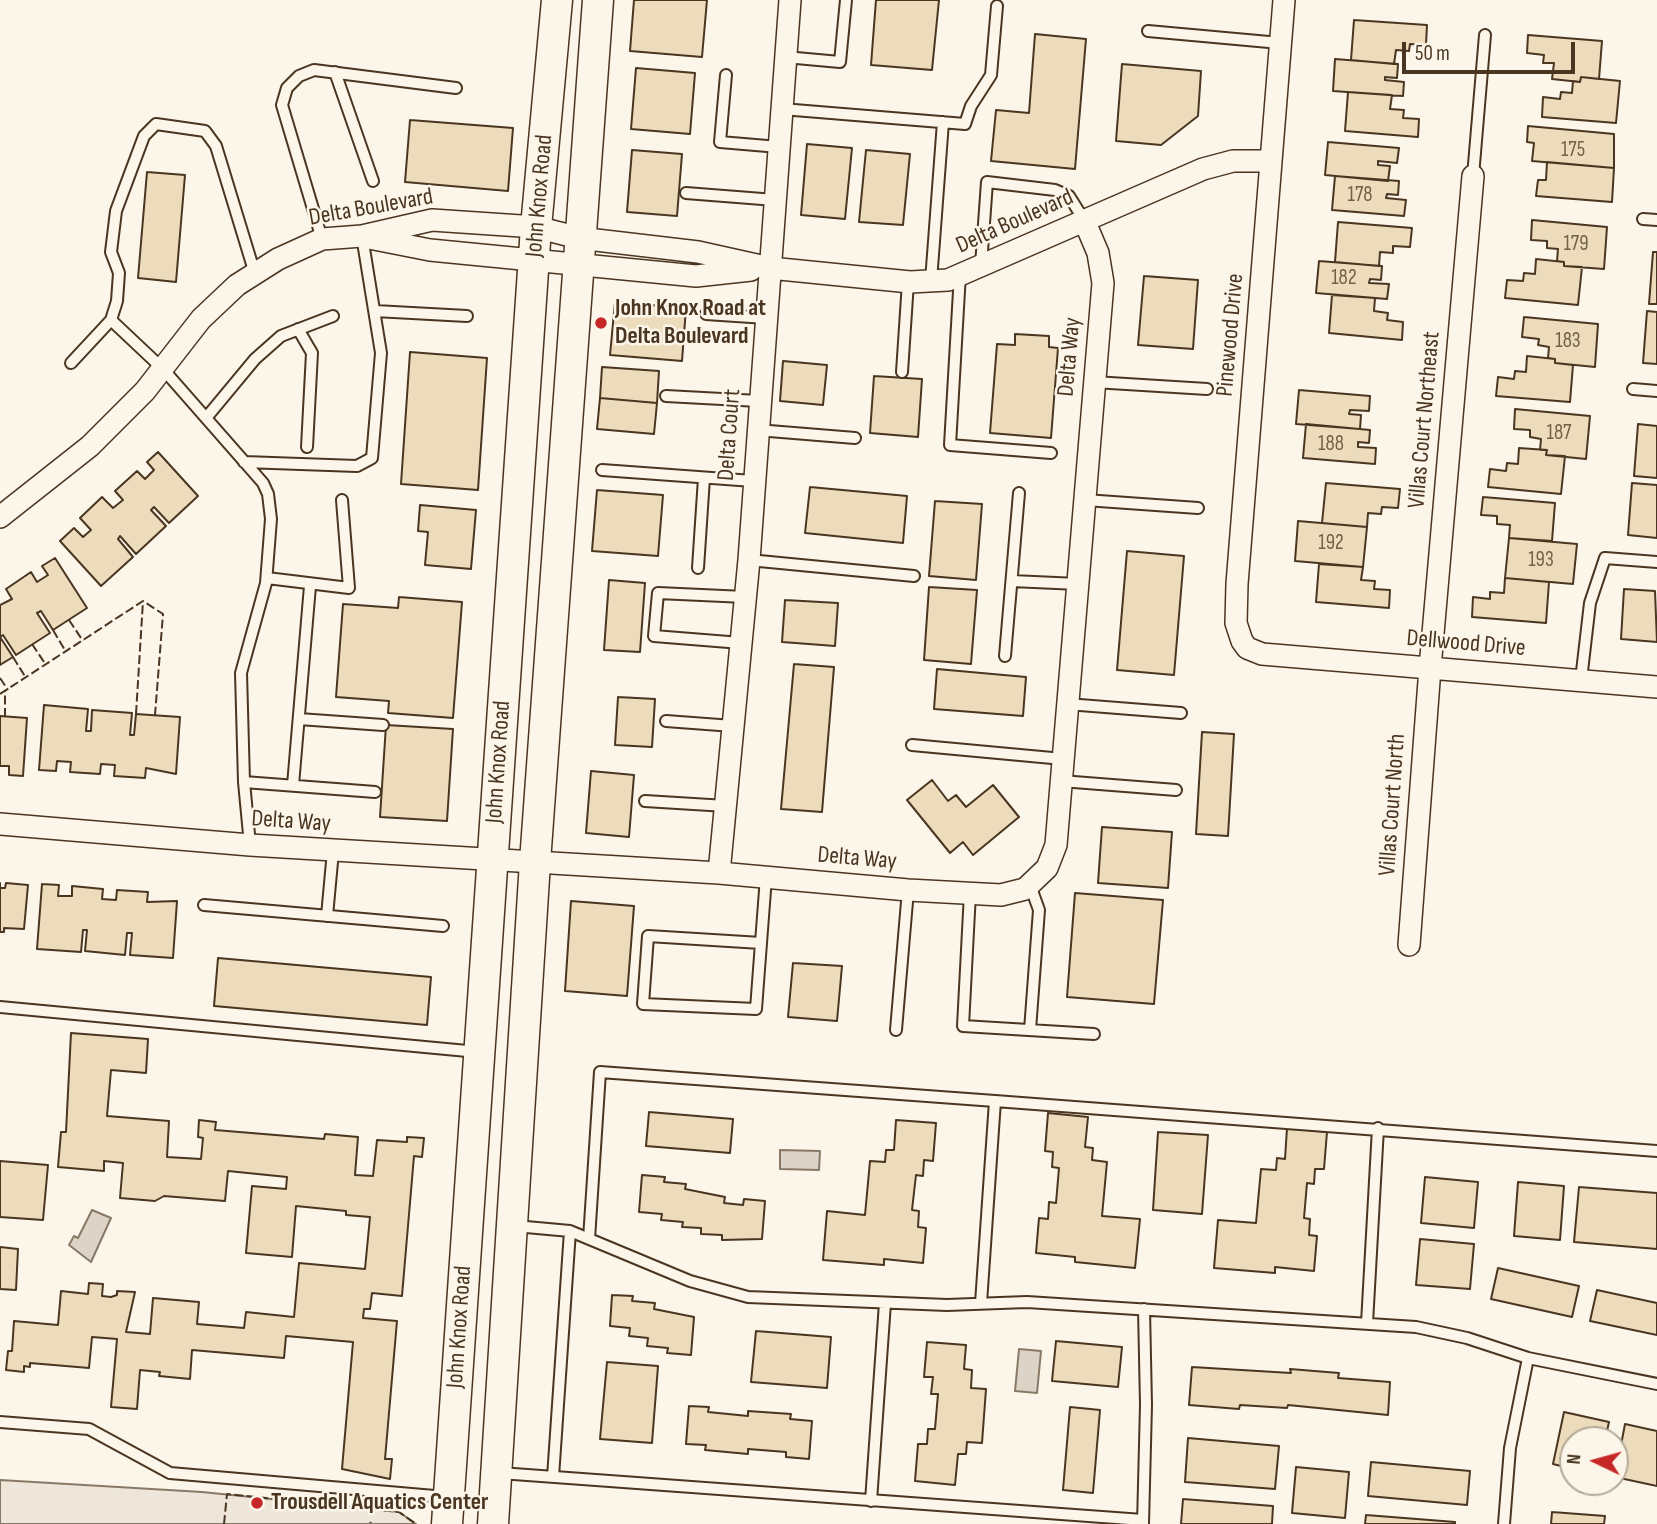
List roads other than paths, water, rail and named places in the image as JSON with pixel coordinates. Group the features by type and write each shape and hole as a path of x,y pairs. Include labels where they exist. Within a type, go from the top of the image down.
{"main road":[{"name":"John Knox Road","path":"449,1497 536,227 557,0"},
{"name":"John Knox Road","path":"495,1499 535,862 598,0"},
{"path":"449,1497 495,1499"}],"street":[{"name":"Delta Court","path":"719,873 746,597 790,0"},
{"name":"Pinewood Drive","path":"1270,655 1247,648 1236,623 1284,0"},
{"name":"Delta Boulevard","path":"0,517 90,446 163,369 201,319 237,285 278,259 322,239 362,236 432,220 536,227 578,252 696,276 770,268 908,282 931,281 948,279 1203,169 1233,161 1271,161"},
{"name":"Villas Court Northeast","path":"1430,668 1473,176"},
{"name":"Delta Way","path":"0,824 333,851 719,873 970,894 1013,894 1030,885 1046,868 1056,845 1103,283 1098,253 1084,220"},
{"path":"362,236 430,250 534,258 578,252"},
{"name":"Dellwood Drive","path":"1270,655 1657,687"},
{"name":"Villas Court North","path":"1409,945 1430,668"}],"lane":[{"path":"785,57 840,62 846,0"},
{"path":"782,109 965,124 971,106 991,75 997,6"},
{"path":"1148,31 1280,43"},
{"path":"1473,176 1485,35"},
{"path":"322,239 282,105 287,88 299,76 314,70 456,88"},
{"path":"335,72 373,181"},
{"path":"726,75 720,142 779,147"},
{"path":"931,281 943,122"},
{"path":"71,363 111,320 117,301 119,274 111,252 116,211 144,136 156,124 205,131 216,146 255,274"},
{"path":"981,265 987,182 1055,190 1069,197 1084,220"},
{"path":"686,193 775,200"},
{"path":"1643,219 1657,220"},
{"path":"244,462 357,466 372,458 381,353 362,236"},
{"path":"960,274 950,445 1051,453"},
{"path":"902,372 908,282"},
{"path":"375,310 467,316"},
{"path":"706,314 766,318"},
{"path":"206,418 255,359 281,336 333,316"},
{"path":"111,320 163,369 244,462 268,494 271,519 267,578 241,673 244,782 250,845"},
{"path":"298,328 312,354 307,447"},
{"path":"1094,382 1206,389"},
{"path":"1633,389 1657,391"},
{"path":"666,396 759,401"},
{"path":"757,430 855,438"},
{"path":"602,470 753,481"},
{"path":"698,568 704,478"},
{"path":"1005,656 1019,493"},
{"path":"267,578 310,586 349,588 342,500"},
{"path":"1085,500 1198,508"},
{"path":"1581,680 1590,603 1605,558 1657,562"},
{"path":"749,560 914,576"},
{"path":"1012,581 1077,584"},
{"path":"293,785 310,586"},
{"path":"741,643 654,636 657,593 746,597"},
{"path":"1068,704 1181,713"},
{"path":"299,719 383,724"},
{"path":"666,721 733,726"},
{"path":"912,746 1063,759"},
{"path":"244,782 375,792"},
{"path":"1061,782 1176,790"},
{"path":"645,801 726,806"},
{"path":"327,916 333,851"},
{"path":"761,943 648,936 643,1004 756,1009 761,943 766,877"},
{"path":"1030,885 1039,910 1030,1030"},
{"path":"896,1030 908,890"},
{"path":"970,894 963,1026 1094,1034"},
{"path":"204,905 443,926"},
{"path":"0,1007 479,1052"},
{"path":"589,1239 600,1072 1378,1128 1657,1151"},
{"path":"981,1303 995,1101"},
{"path":"1367,1322 1378,1128"},
{"path":"513,1226 570,1231 690,1281 748,1297 886,1303 1027,1302 1367,1322 1416,1327 1454,1335 1528,1358 1657,1384"},
{"path":"553,1477 570,1231"},
{"path":"871,1501 886,1303"},
{"path":"495,1499 553,1477 1143,1522 1146,1405 1144,1309"},
{"path":"1504,1524 1510,1448 1528,1358"},
{"path":"0,1422 89,1429 170,1473 449,1497"}],"place":[{"name":"John Knox Road at Delta Boulevard","path":"601,323"},
{"name":"Trousdell Aquatics Center","path":"257,1503"}]}
